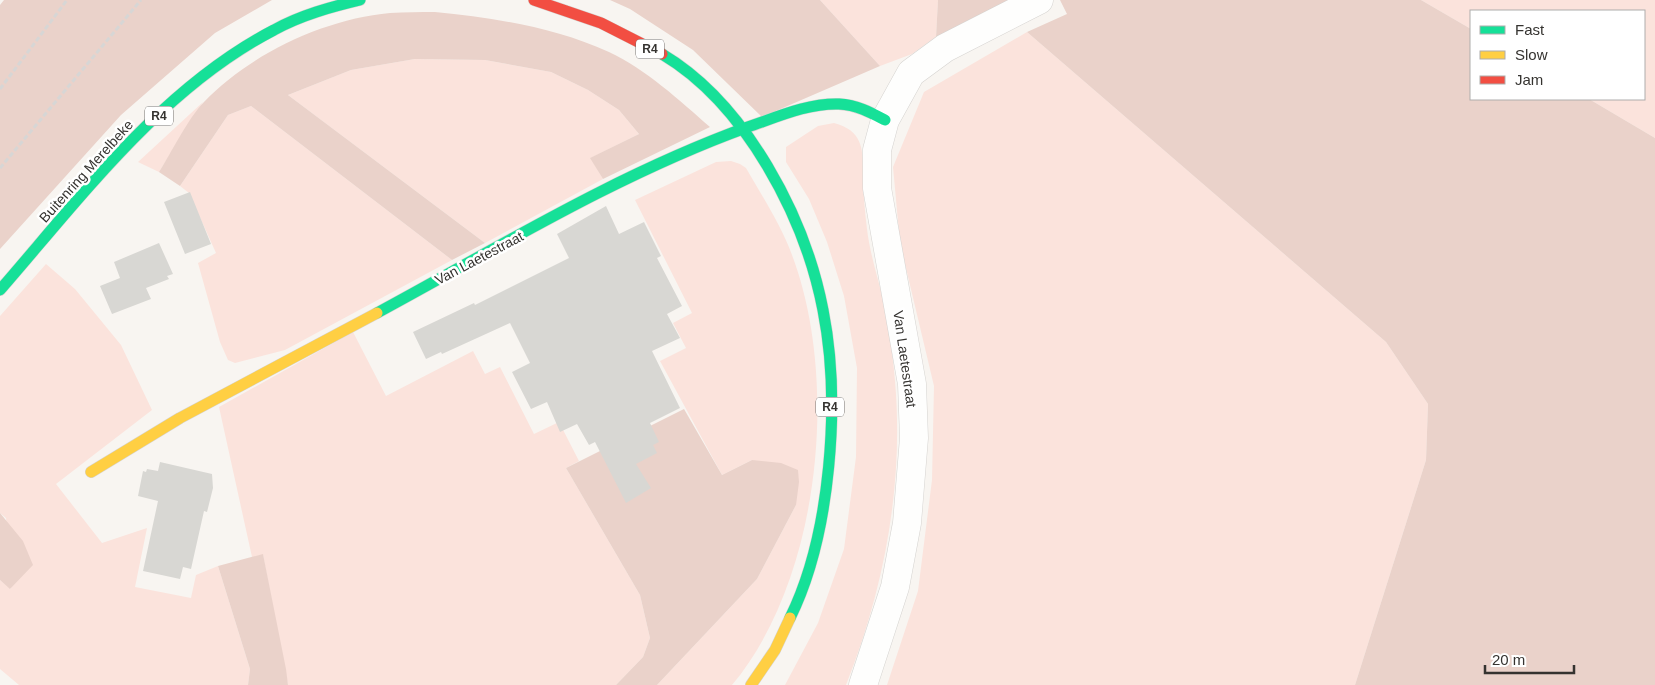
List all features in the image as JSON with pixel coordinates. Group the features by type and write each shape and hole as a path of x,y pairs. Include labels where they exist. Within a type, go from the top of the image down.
{"main road":[{"name":"Buitenring Merelbeke","path":"0,290 148,125 203,76 265,34 317,11 360,0"},
{"name":"R4","path":"534,0 574,10 621,32 682,67 704,86 745,130 794,222 813,270 828,341 830,410 826,491 812,560 789,621 751,685"},
{"name":"Van Laetestraat","path":"91,472 244,382 287,362 633,174 702,144 803,108 839,104 863,108 885,120"}],"street":[{"name":"Van Laetestraat","path":"863,685 895,587 907,523 914,438 912,384 877,188 877,150 885,120 911,74 945,48 1040,0"}],"path":[{"path":"0,89 68,0"},
{"path":"0,168 141,0"}],"shaded area":[{"path":"4,0 272,0 215,33 121,115 0,249 0,5"},
{"path":"610,0 820,0 880,66 762,117 693,50 630,9"},
{"path":"820,0 938,0 936,37 912,54 880,66"},
{"path":"938,0 1015,0 936,37"},
{"path":"1060,0 1421,0 1470,28 1470,100 1591,100 1655,138 1655,685 1355,685 1426,460 1428,404 1386,342 1027,32 1067,14"},
{"path":"1421,0 1655,0 1655,138 1591,100 1645,100 1645,10 1470,10 1470,28"},
{"path":"435,12 480,17 524,25 588,43 623,59 674,96 710,127 603,179 590,158 639,134 619,110 588,90 551,72 485,60 415,59 351,70 288,95 485,243 452,260 251,106 228,115 180,186 159,172 186,126 204,102 222,85 266,54 314,31 340,23 390,13"},
{"path":"1027,32 1386,342 1428,404 1426,460 1355,685 887,685 918,591 932,480 934,386 900,243 893,167 924,92"},
{"path":"415,59 485,60 551,72 588,90 619,110 639,134 591,158 603,179 485,243 288,95 351,70"},
{"path":"203,102 159,172 138,162"},
{"path":"251,106 452,260 285,350 235,363 228,360 220,342 198,263 216,253 189,193 180,186 228,115"},
{"path":"834,123 853,132 861,146 868,238 884,303 894,371 897,420 893,498 881,574 871,612 846,685 785,685 818,623 844,549 856,457 857,368 844,296 827,242 809,199 786,162 786,147 818,126"},
{"path":"731,161 746,168 777,222 792,255 807,306 815,361 817,419 813,478 802,536 785,591 762,642 732,685 657,685 757,579 796,505 752,460 722,475 660,361 686,348 673,323 692,313 635,200 716,162"},
{"path":"46,264 75,289 121,345 152,410 56,484 102,543 147,528 135,587 191,598 196,575 218,566 250,669 248,685 19,685 0,669 0,580 11,589 6,518 0,513 0,316"},
{"path":"353,332 386,396 473,351 485,374 500,367 534,434 559,422 579,461 566,468 640,595 650,638 643,657 616,685 288,685 263,555 252,557 219,407"},
{"path":"684,409 722,475 752,460 781,463 798,470 799,482 796,505 757,579 657,685 616,685 643,657 650,638 640,595 566,468"},
{"path":"0,513 23,541 33,565 10,589 0,580"},
{"path":"263,554 288,685 248,685 250,669 218,566"}],"building":[{"path":"190,192 211,244 185,254 164,202"},
{"path":"606,206 619,234 644,222 661,256 657,258 682,306 667,314 680,338 652,351 680,408 650,423 659,442 653,445 657,453 636,464 651,488 626,503 595,442 589,445 577,424 560,432 547,402 531,409 512,372 530,363 510,323 442,354 441,352 426,359 413,332 474,303 475,305 569,258 557,234"},
{"path":"159,243 173,274 167,276 169,279 146,288 151,299 112,314 100,286 120,278 114,262"},
{"path":"160,462 212,474 213,488 207,512 204,511 191,569 183,567 180,579 143,571 158,501 138,496 143,471 146,472 147,469 158,471"}],"traffic: fast":[{"path":"0,290 125,147 159,113 195,82 233,54 284,25 316,12 360,0"},
{"path":"662,54 692,76 720,102 745,132 767,166 786,201 802,238 823,310 831,385 829,467 815,548 804,585 790,618"},
{"path":"377,313 606,189 700,146 748,127 793,111 827,104 858,107 885,120"}],"traffic: slow":[{"path":"91,472 180,418 377,313"},
{"path":"751,685 775,650 790,618"}],"traffic: jam":[{"path":"534,0 601,23 662,54"}]}
